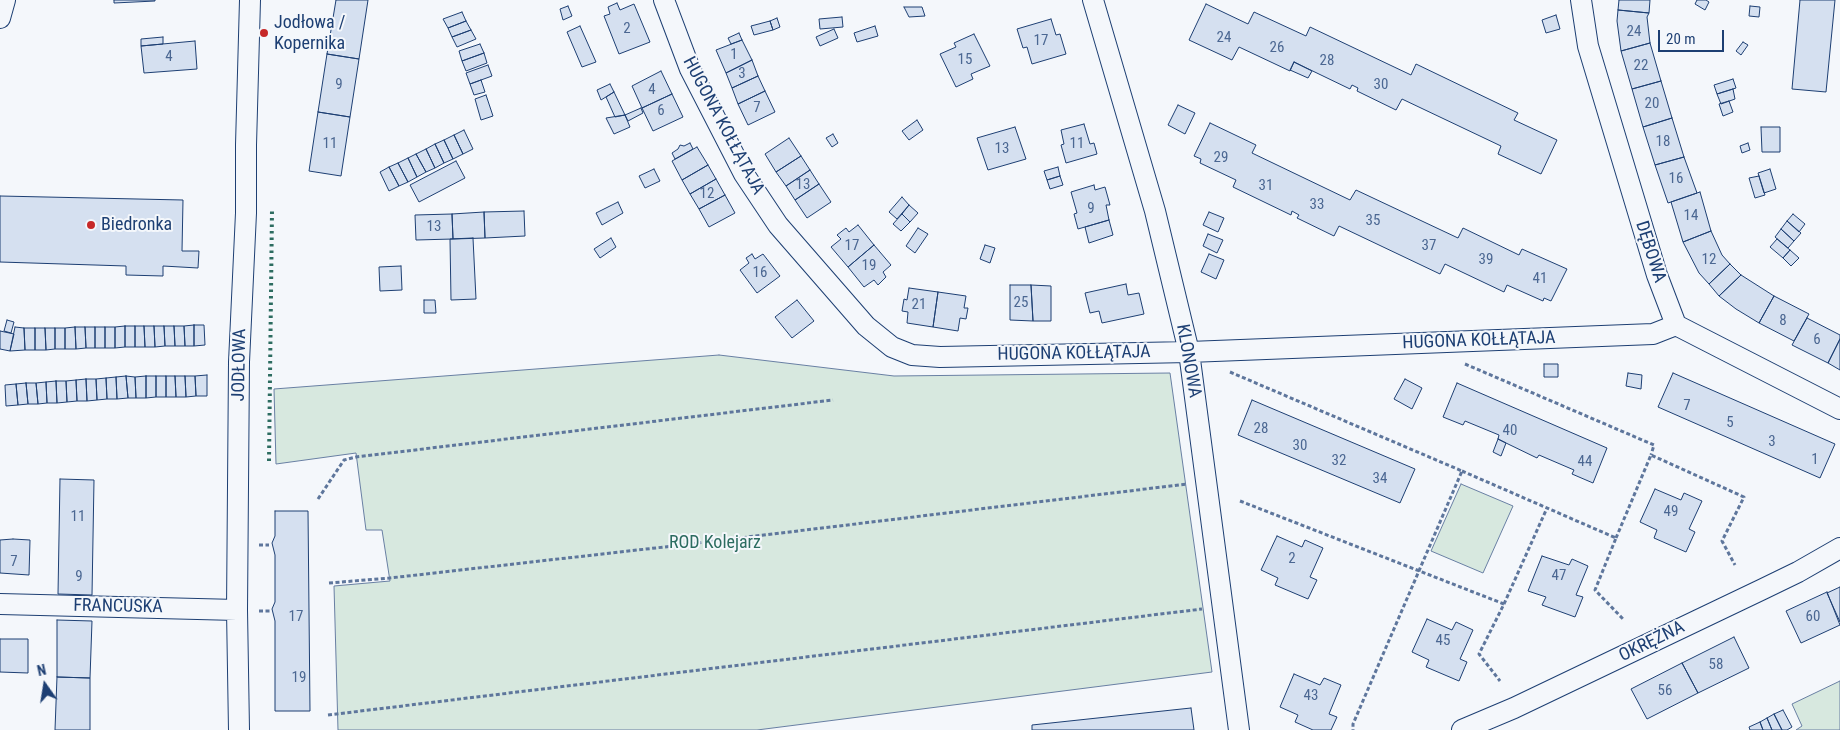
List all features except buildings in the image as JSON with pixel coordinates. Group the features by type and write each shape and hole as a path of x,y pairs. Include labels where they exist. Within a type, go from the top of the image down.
{"street":[{"path":"0,18 4,0"},
{"name":"JODŁOWA","path":"239,730 237,610 239,362 246,213 250,0"},
{"name":"HUGONA KOŁŁĄTAJA","path":"664,0 690,69 744,174 778,225 866,326 892,347 912,356 940,358 1188,352 1460,342 1653,334 1676,325"},
{"name":"KLONOWA","path":"1093,0 1155,211 1188,352 1239,730"},
{"name":"DĘBOWA","path":"1581,0 1591,56 1656,275 1676,325"},
{"path":"1676,325 1840,409"},
{"name":"OKRĘŻNA","path":"1462,730 1514,708 1771,585 1840,548"},
{"name":"FRANCUSKA","path":"0,604 237,610"}],"path":[{"path":"1460,342 1462,362 1654,445 1595,590 1624,620"},
{"path":"1227,371 1616,538"},
{"path":"318,499 344,460 356,457 833,400"},
{"path":"1651,455 1744,497 1722,541 1735,566"},
{"path":"1353,730 1353,724 1462,471"},
{"path":"328,583 390,578 682,545 1193,483"},
{"path":"1240,502 1504,604"},
{"path":"1500,681 1479,654 1504,604 1547,508"},
{"path":"259,544 269,545"},
{"path":"328,715 1210,608"},
{"path":"259,611 270,611"}],"green space":[{"name":"ROD Kolejarz","path":"719,355 894,376 1170,373 1212,672 757,730 338,730 334,586 390,581 382,530 366,530 356,453 276,464 274,389"},
{"path":"1461,484 1513,506 1483,573 1431,551"},
{"path":"1840,681 1840,730 1796,730 1802,726 1792,704"}],"hedge":[{"path":"269,461 272,210"}],"place":[{"name":"Jodłowa / Kopernika","path":"264,33"},
{"name":"Biedronka","path":"91,225"}]}
